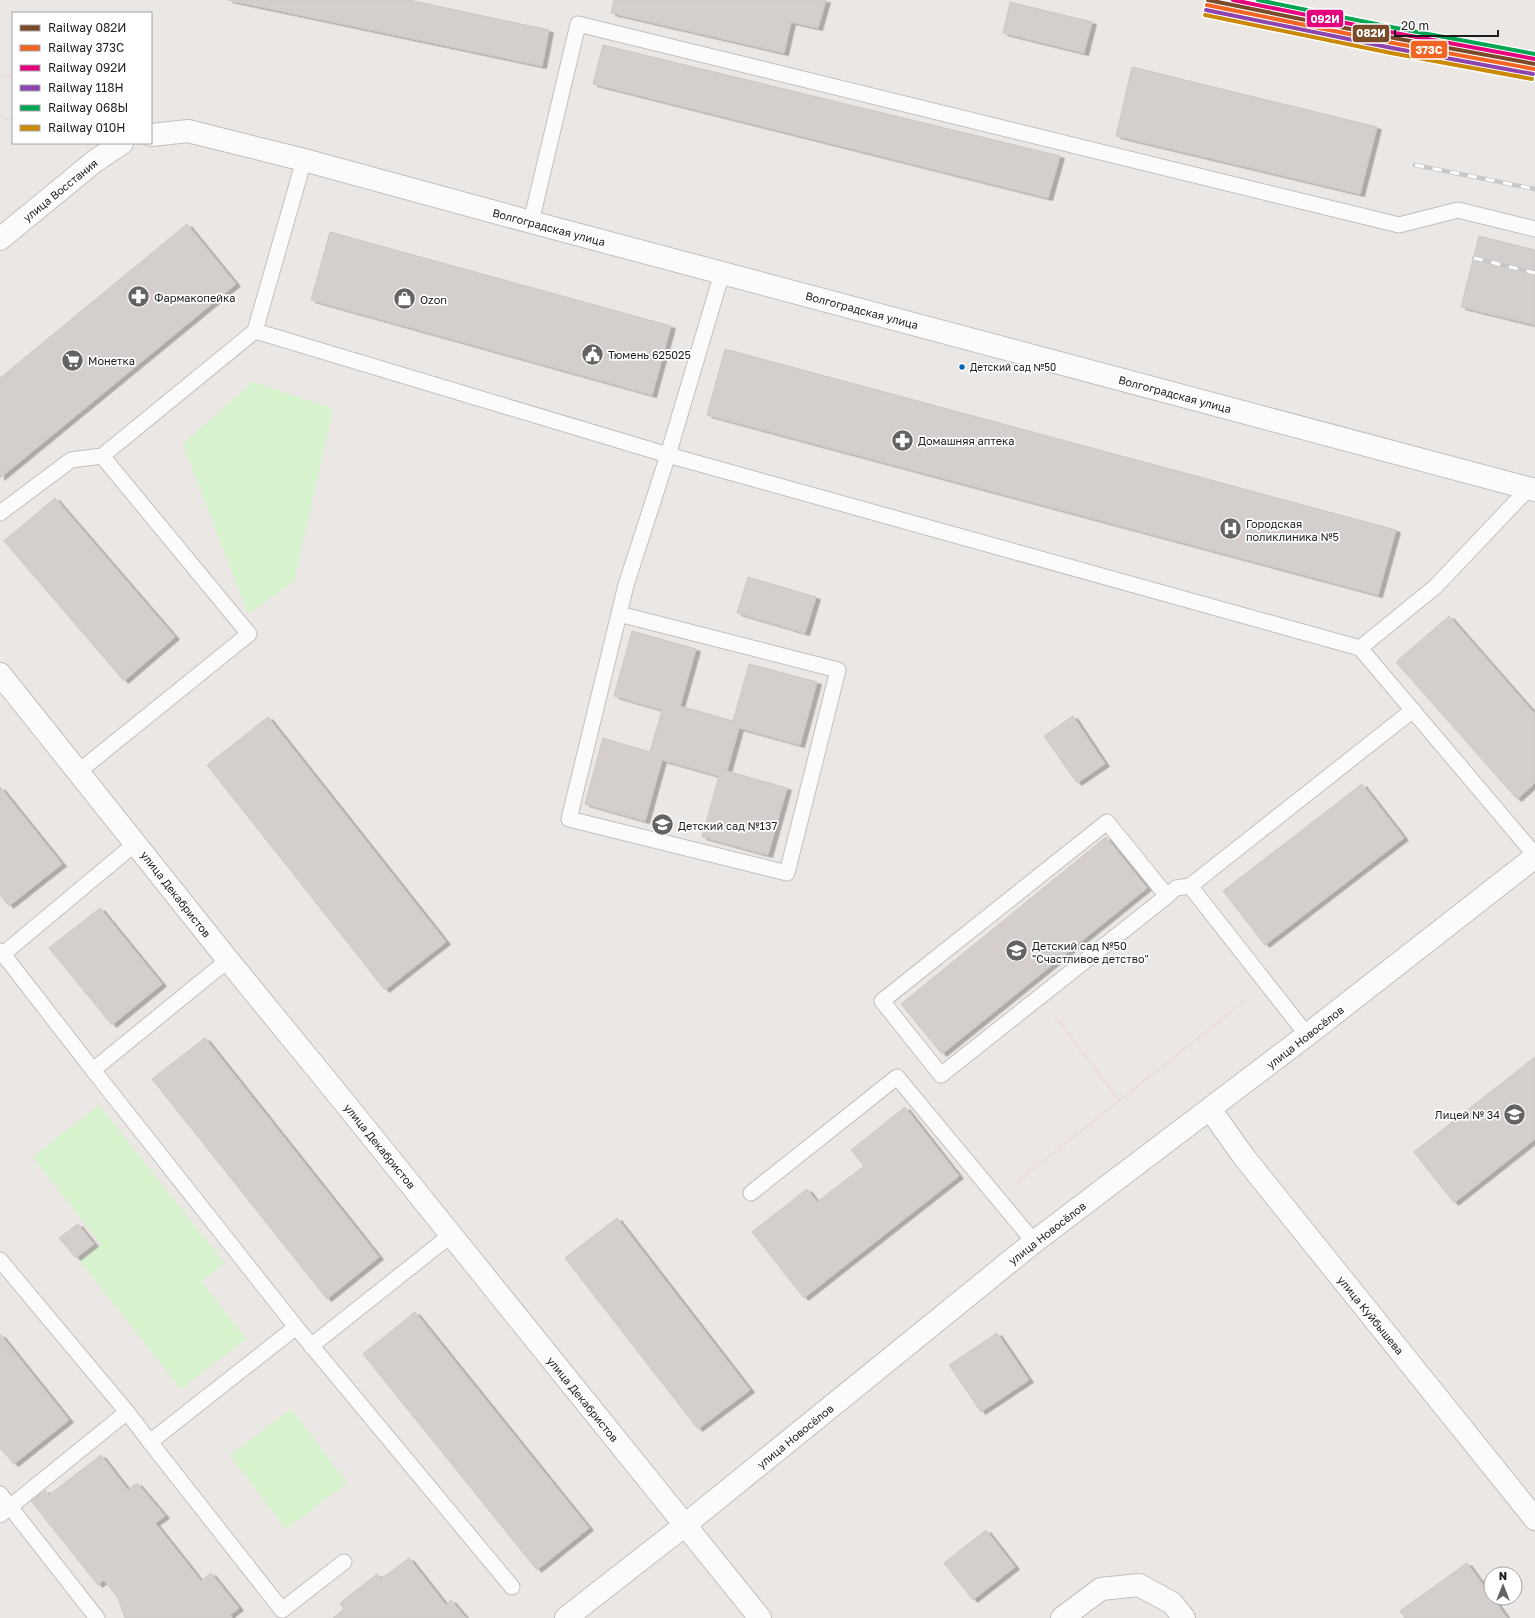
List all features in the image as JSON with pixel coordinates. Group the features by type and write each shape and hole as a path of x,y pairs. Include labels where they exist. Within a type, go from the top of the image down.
{"street":[{"name":"Волгоградская улица","path":"152,135 188,131 304,160 1532,489"},
{"name":"улица Восстания","path":"0,239 95,161 120,144"},
{"name":"улица Декабристов","path":"0,674 228,960 760,1618"},
{"name":"улица Новосёлов","path":"566,1618 685,1525 1034,1242 1307,1035 1535,856"},
{"name":"улица Куйбышева","path":"1210,1109 1249,1163 1535,1519"},
{"path":"1062,1618 1101,1589 1139,1584 1172,1603 1184,1618"}],"lane":[{"path":"531,222 578,24 1400,225 1458,210 1535,229"},
{"path":"0,513 71,460 102,456 255,331 304,160"},
{"path":"619,614 838,670 787,873 569,818 626,585 668,455 722,273"},
{"path":"255,331 668,455 1360,648 1535,856"},
{"path":"78,772 249,634 102,456"},
{"path":"1360,648 1435,587 1532,489"},
{"path":"1167,896 1107,822 882,1001 941,1075 1167,896 1176,888 1190,886 1413,710"},
{"path":"136,843 1,952 311,1346 512,1587"},
{"path":"1190,886 1307,1035"},
{"path":"93,1070 228,960"},
{"path":"751,1193 897,1076 1034,1242"},
{"path":"311,1346 451,1235"},
{"path":"0,1260 127,1412 282,1610 344,1562"},
{"path":"150,1442 296,1327"},
{"path":"5,1511 127,1412"},
{"path":"0,1494 5,1511 97,1618"}],"path":[{"path":"0,74 12,78"},
{"path":"0,116 12,121"},
{"path":"997,1198 1267,984"},
{"path":"1040,996 1120,1101"}],"green space":[{"path":"253,382 333,409 294,581 248,614 183,444"},
{"path":"99,1105 224,1263 201,1281 246,1339 181,1389 80,1261 101,1244 33,1157"},
{"path":"291,1409 347,1483 286,1529 230,1455"}],"building":[{"path":"228,0 409,0 549,30 542,66"},
{"path":"614,0 826,0 818,28 791,22 784,53 611,13"},
{"path":"1010,2 1092,22 1084,53 1003,33"},
{"path":"603,45 1060,156 1048,198 593,84"},
{"path":"1132,67 1377,127 1360,194 1116,136"},
{"path":"187,224 236,284 0,478 0,378"},
{"path":"330,232 671,326 652,395 311,300"},
{"path":"1479,236 1535,250 1535,325 1461,307"},
{"path":"725,349 1396,530 1378,595 707,415"},
{"path":"55,498 175,637 124,681 4,541"},
{"path":"748,577 816,597 805,633 737,613"},
{"path":"1449,616 1535,714 1535,783 1517,799 1396,662"},
{"path":"632,631 696,649 680,706 733,721 749,664 817,682 800,745 739,728 727,771 787,788 768,855 702,837 719,776 662,760 645,821 585,804 603,738 650,752 662,710 614,696"},
{"path":"1073,716 1105,764 1077,783 1044,736"},
{"path":"268,717 446,942 385,990 207,765"},
{"path":"1362,784 1404,838 1265,945 1223,891"},
{"path":"0,787 62,864 9,906 0,895"},
{"path":"1106,837 1147,888 942,1054 901,1004"},
{"path":"100,908 162,984 112,1025 49,948"},
{"path":"205,1038 379,1257 327,1299 152,1079"},
{"path":"1535,1057 1535,1139 1454,1203 1414,1152"},
{"path":"905,1107 959,1176 804,1298 752,1232 807,1189 817,1202 864,1166 851,1150"},
{"path":"617,1218 750,1390 698,1429 565,1258"},
{"path":"78,1224 94,1244 76,1258 59,1238"},
{"path":"415,1312 589,1528 537,1570 363,1354"},
{"path":"997,1333 1029,1380 981,1412 949,1365"},
{"path":"0,1334 69,1420 14,1464 0,1448"},
{"path":"101,1455 128,1490 137,1483 165,1516 155,1523 201,1581 211,1573 239,1608 230,1615 232,1618 125,1618 118,1598 104,1580 98,1585 31,1501 45,1490 49,1495"},
{"path":"986,1530 1015,1567 973,1600 944,1563"},
{"path":"409,1558 446,1605 451,1600 466,1618 333,1618 344,1609 340,1603 377,1574 381,1579"},
{"path":"1467,1563 1483,1585 1483,1606 1499,1606 1507,1618 1405,1618 1400,1611"}],"railway":[{"path":"1415,165 1535,189"},
{"path":"1474,258 1535,273"}],"rail line":[{"name":"082И","path":"1208,0 1394,38 1535,64"},
{"name":"092И","path":"1233,0 1395,33 1535,59"},
{"name":"068Ы","path":"1258,0 1535,54"},
{"name":"373C","path":"1207,5 1393,43 1534,69"},
{"name":"118Н","path":"1206,10 1392,48 1533,74"},
{"name":"010Н","path":"1205,15 1391,53 1532,79"}],"place":[{"name":"Фармакопейка","path":"139,297"},
{"name":"Ozon","path":"405,299"},
{"name":"Тюмень 625025","path":"593,354"},
{"name":"Монетка","path":"72,360"},
{"name":"Детский сад №50","path":"962,367"},
{"name":"Домашняя аптека","path":"903,440"},
{"name":"Городская поликлиника №5","path":"1230,529"},
{"name":"Детский сад №137","path":"663,825"},
{"name":"Детский сад №50 \"Счастливое детство\"","path":"1017,951"},
{"name":"Лицей № 34","path":"1515,1114"}]}
